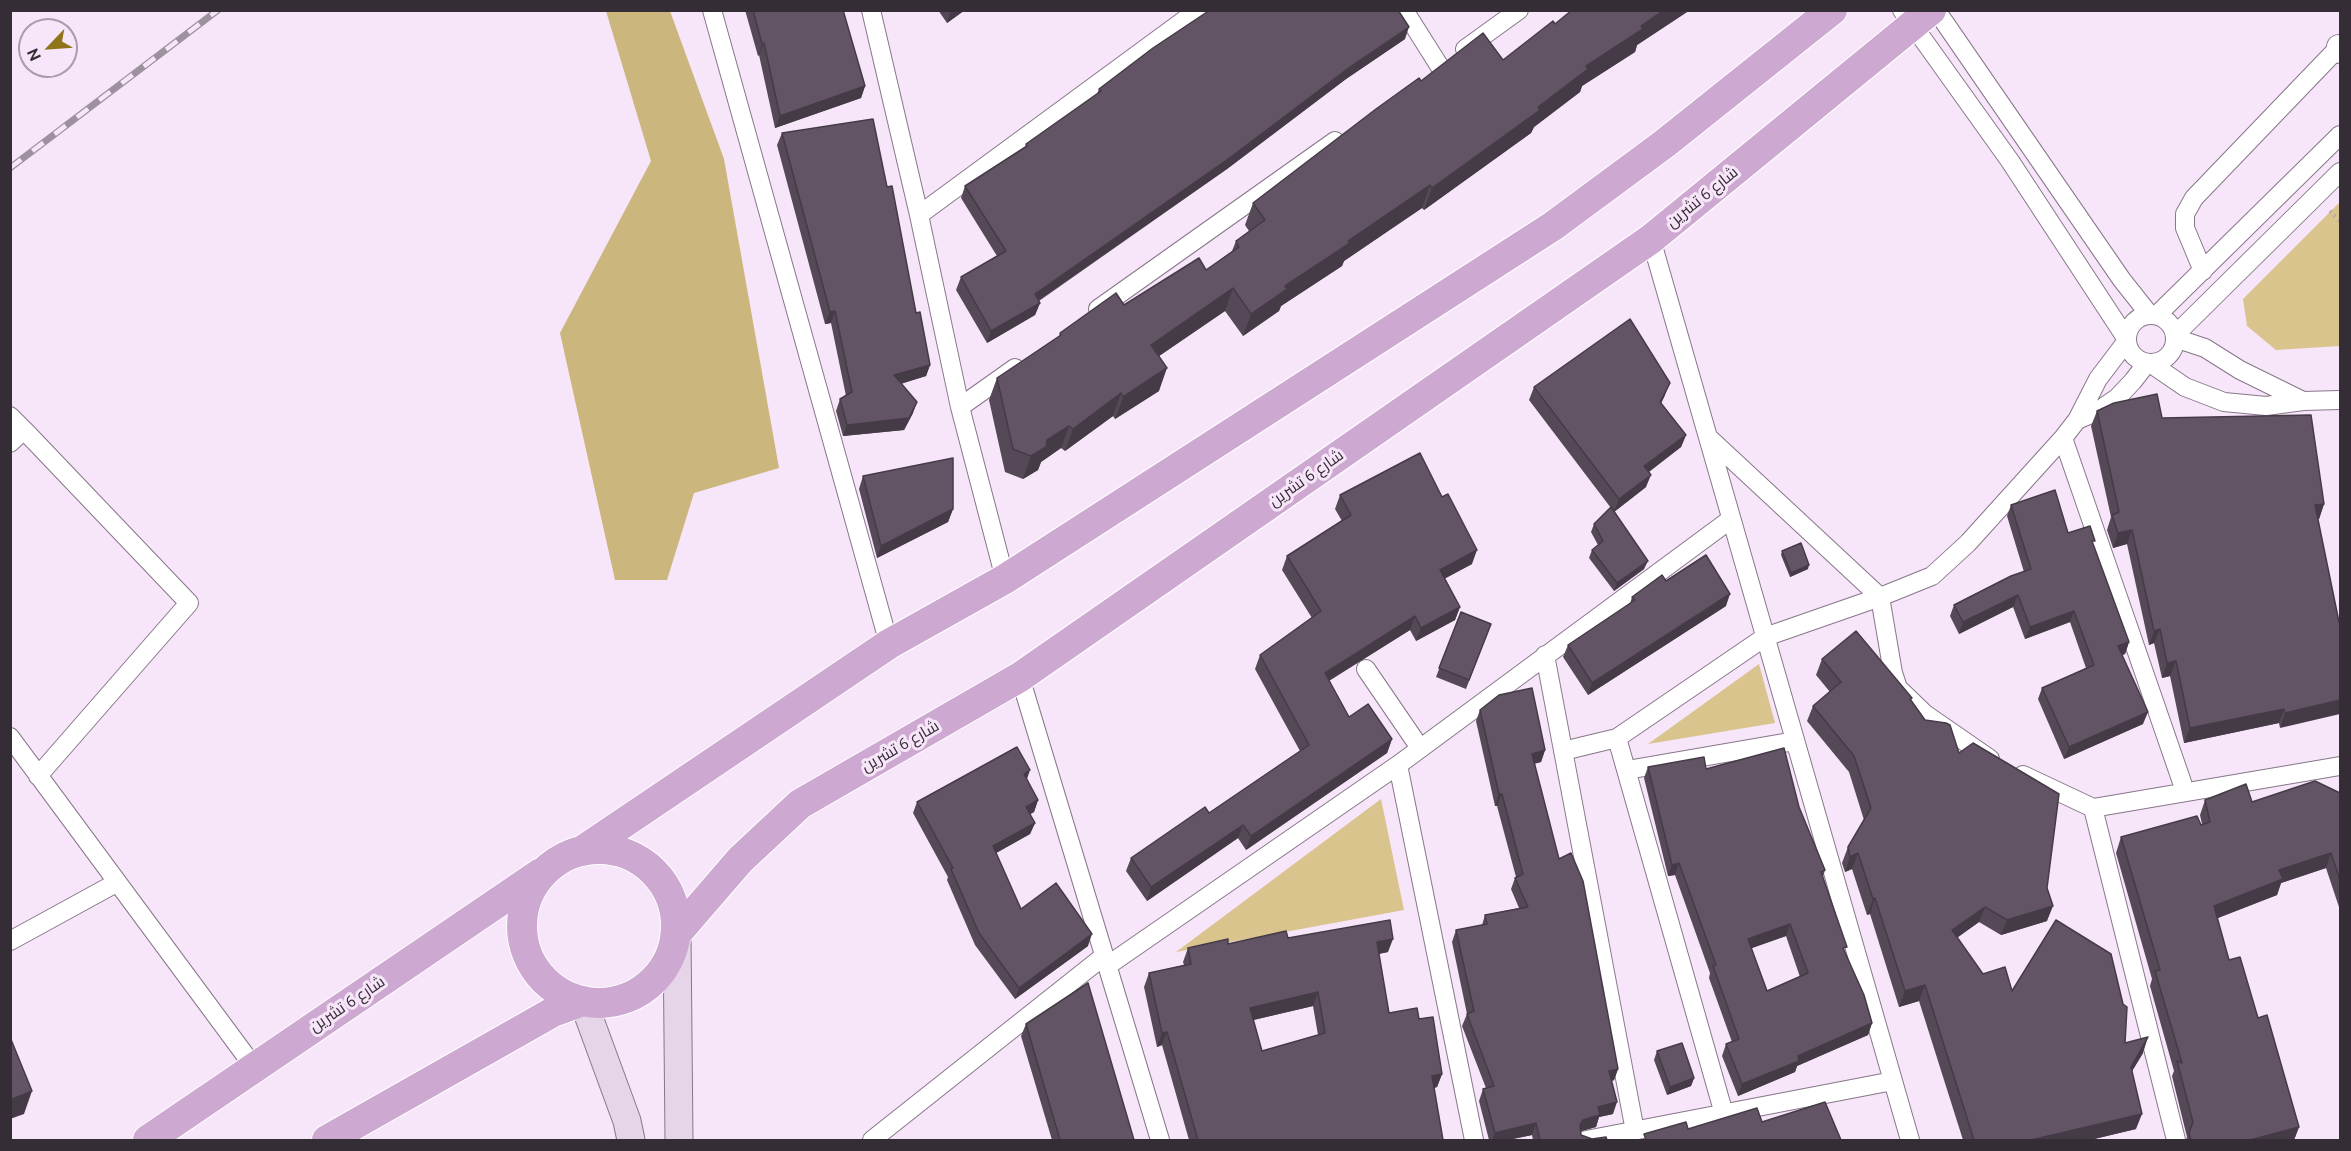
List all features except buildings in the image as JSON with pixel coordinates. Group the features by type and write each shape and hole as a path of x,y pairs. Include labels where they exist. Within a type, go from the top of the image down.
{"main road":[{"path":"676,933 670,958 655,980 634,995 609,1003 583,1001 561,993 542,978 529,958 523,935 524,911 532,889 546,870 563,858 582,850 889,644 1005,579 1553,226 1664,144 1832,10"},
{"name":"شارع 6 تشرين","path":"676,933 740,860 800,804 1020,677 1651,239 1920,14"},
{"path":"582,850 606,849 629,855 650,867 665,886 675,909 679,1140"},
{"name":"شارع 6 تشرين","path":"148,1140 546,870"},
{"path":"327,1140 553,1012 583,1001"},
{"path":"583,1001 621,1101 632,1140"}],"street":[{"path":"712,10 889,644"},
{"path":"871,10 920,215 960,407 1005,579"},
{"path":"920,215 1198,10"},
{"path":"1404,10 1440,67"},
{"path":"1421,80 1519,10"},
{"path":"1920,14 2122,279 2153,315 2169,323 2175,336 2205,348 2240,370 2303,401"},
{"path":"1920,14 2010,161 2126,340 2133,356 2149,363 2185,387 2224,402 2266,406 2303,401 2340,400"},
{"path":"2203,271 2185,228 2185,214 2194,198 2340,48"},
{"path":"1085,318 1354,128"},
{"path":"1563,751 1617,738 1766,638 1932,576 1968,543 2064,438 2077,420 2098,379 2126,340 2131,324 2142,316 2153,315 2203,271 2340,135"},
{"path":"2077,420 2098,411 2117,398 2149,363 2165,359 2171,353 2175,336 2340,172"},
{"path":"1651,239 1910,1140"},
{"path":"960,407 1027,359"},
{"path":"10,416 189,603 38,776"},
{"path":"10,443 24,430"},
{"path":"1708,437 1880,597 1893,673 1898,688 1925,714 1993,761 2093,808 2340,766"},
{"path":"2064,438 2185,791"},
{"path":"872,1140 1106,961 1398,765 1731,519"},
{"path":"1545,655 1635,1131"},
{"path":"1366,669 1420,748"},
{"path":"1020,677 1160,1140"},
{"path":"10,737 18,763 38,776 254,1067"},
{"path":"1617,738 1724,1114"},
{"path":"1627,770 1795,741"},
{"path":"1398,765 1474,1140"},
{"path":"2093,808 2176,1140"},
{"path":"10,941 116,883"},
{"path":"1586,1140 1893,1082"}],"shaded area":[{"path":"606,11 670,11 724,159 779,468 694,493 667,580 615,580 560,333 651,161"},
{"path":"2340,202 2340,346 2276,350 2247,326 2243,299"},
{"path":"1759,664 1775,723 1648,744"},
{"path":"1381,799 1404,910 1176,952"}],"railway":[{"path":"10,168 218,10"}]}
